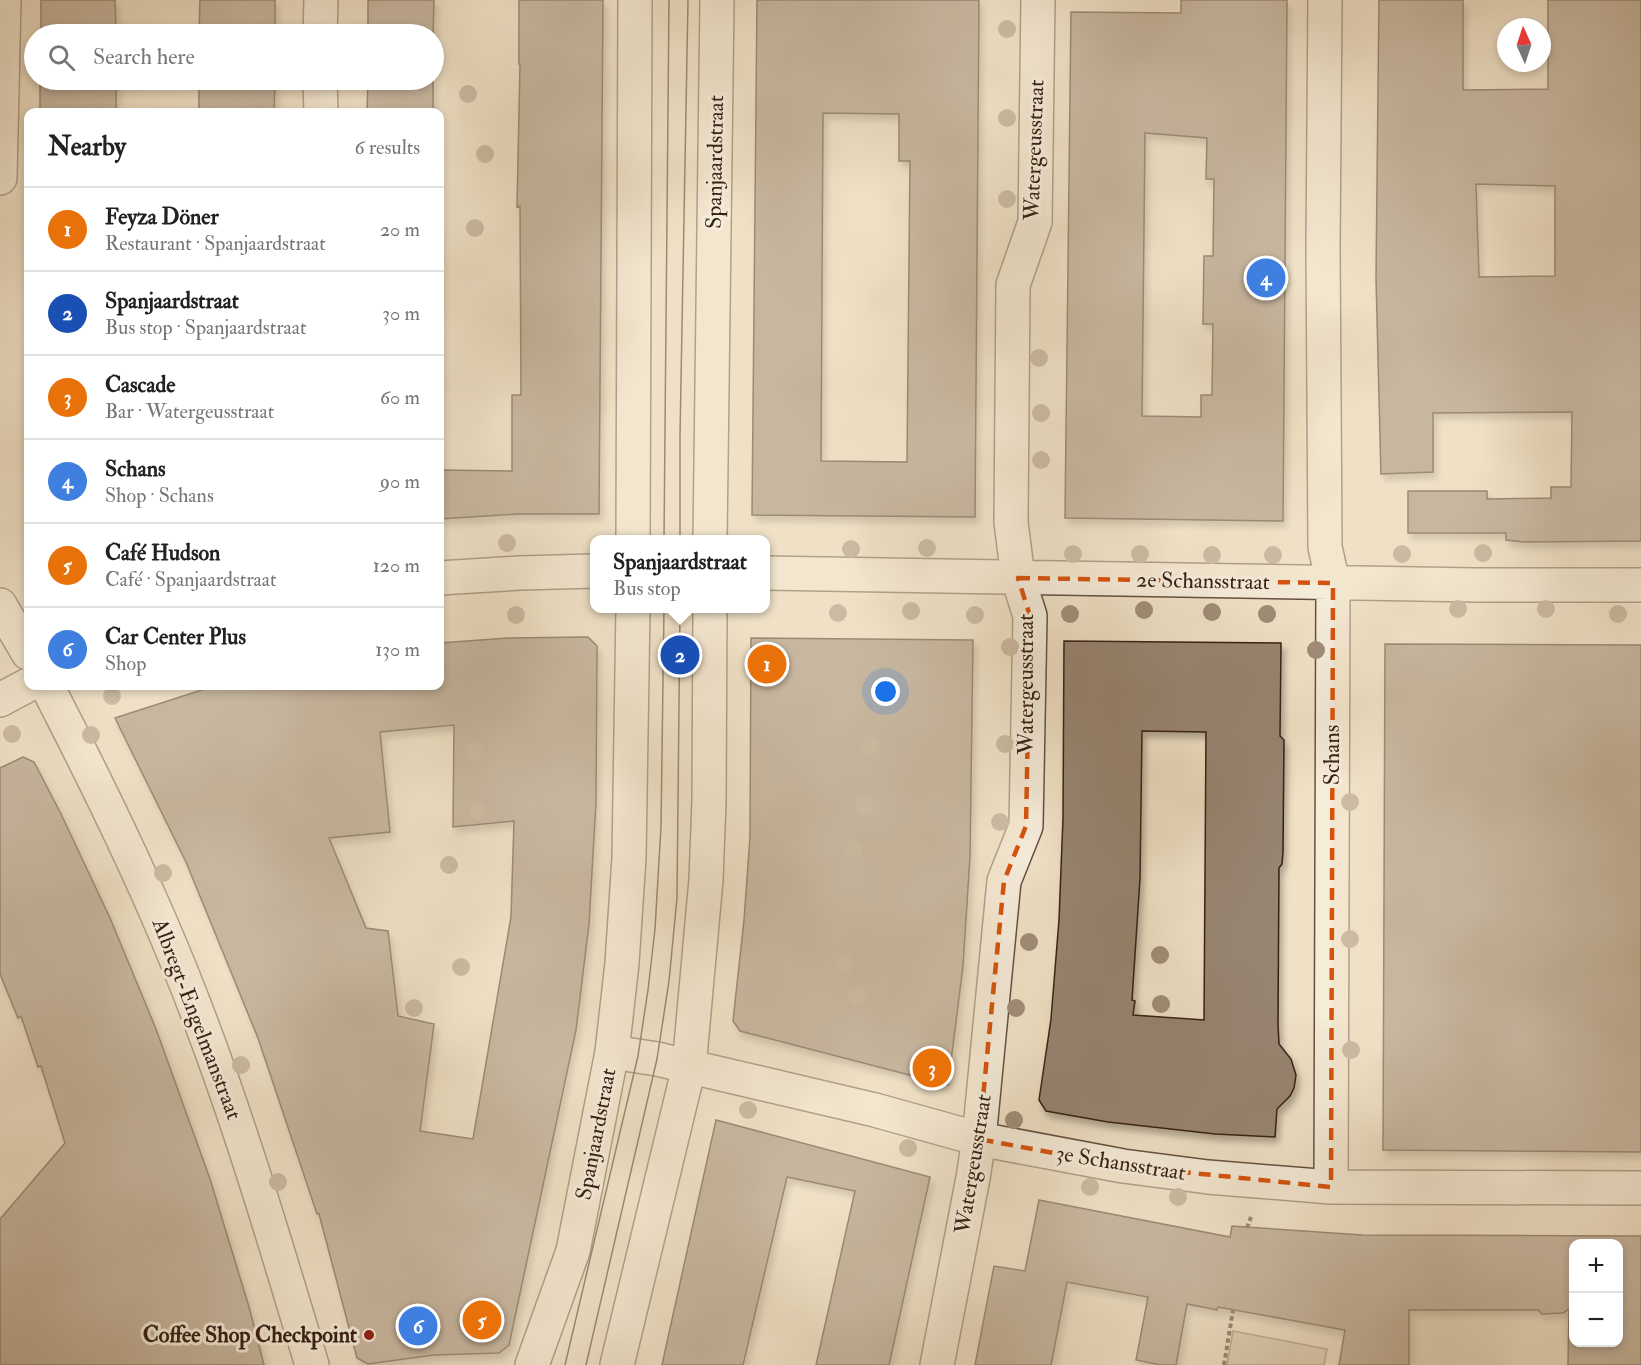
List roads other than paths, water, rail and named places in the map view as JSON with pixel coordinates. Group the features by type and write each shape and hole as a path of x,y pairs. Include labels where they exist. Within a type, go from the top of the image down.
{"street":[{"path":"0,178 4,0"},
{"path":"320,24 321,0"},
{"path":"633,535 635,0"},
{"name":"Spanjaardstraat","path":"710,535 717,0"},
{"name":"Watergeusstraat","path":"937,1365 979,1139 1004,881 1026,826 1030,616 1018,578 1011,522 1013,285 1035,222 1038,0"},
{"name":"Schans","path":"1324,0 1325,547 1333,583 1331,1187"},
{"path":"320,90 321,108"},
{"path":"444,578 590,571"},
{"name":"2e Schansstraat","path":"770,573 1474,585 1641,585"},
{"path":"0,605 24,646"},
{"name":"Spanjaardstraat","path":"532,1365 573,1251 612,1052 622,963 629,858 633,613"},
{"path":"617,1365 689,1067 706,880 709,801 710,613"},
{"path":"0,700 24,687"},
{"name":"Albregt-Engelmanstraat","path":"49,690 115,821 200,1019 233,1112 312,1365"},
{"name":"3e Schansstraat","path":"612,1052 657,1059 875,1110 979,1139 1123,1166 1208,1177 1331,1187 1641,1188"}],"tram line":[{"path":"664,535 669,0"},
{"path":"680,535 688,0"},
{"path":"565,1365 638,1056 648,990 655,929 661,827 664,613"},
{"path":"586,1365 657,1059 669,981 677,898 680,613"}],"place":[{"name":"Schans","path":"1266,278"},
{"name":"Spanjaardstraat","path":"680,655"},
{"name":"Feyza Döner","path":"767,664"},
{"name":"Cascade","path":"932,1068"},
{"name":"Café Hudson","path":"482,1320"},
{"name":"Car Center Plus","path":"418,1326"},
{"name":"Coffee Shop Checkpoint","path":"369,1335"}]}
